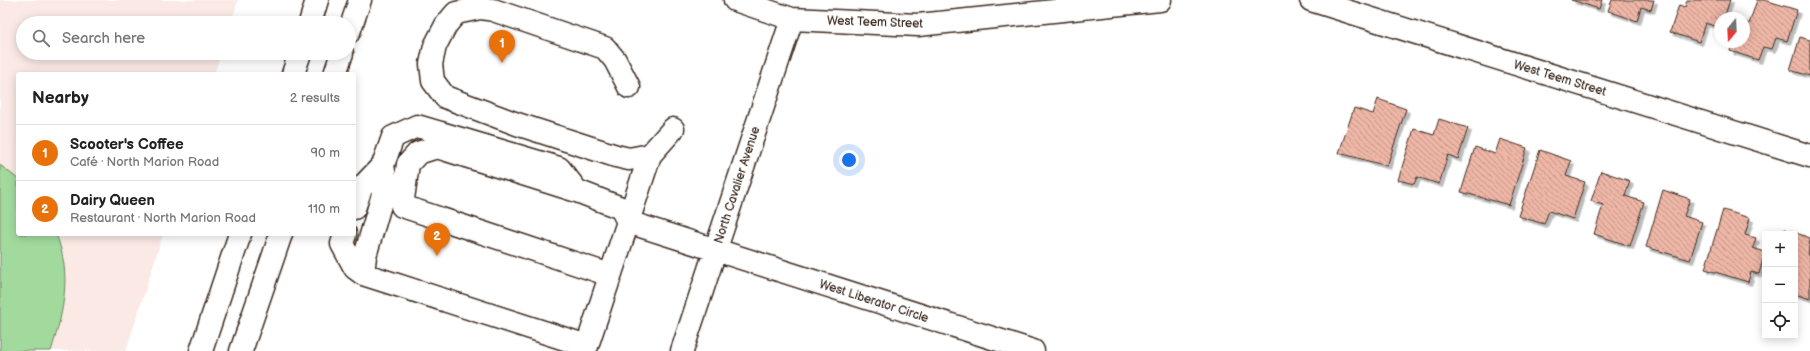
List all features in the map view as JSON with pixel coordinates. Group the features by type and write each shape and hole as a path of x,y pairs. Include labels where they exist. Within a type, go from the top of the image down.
{"street":[{"path":"312,16 317,0"},
{"path":"354,16 360,0"},
{"name":"West Teem Street","path":"735,0 792,18 918,25 1160,0"},
{"name":"West Teem Street","path":"1311,0 1810,156"},
{"path":"629,87 615,60 605,48 493,10 480,8 456,13 446,25 435,46 431,64 433,81 445,97 454,101 517,124 616,156 629,159 650,155"},
{"name":"North Cavalier Avenue","path":"682,351 792,18"},
{"path":"294,72 298,60"},
{"path":"336,72 340,60"},
{"path":"356,202 361,188 383,165 393,138 417,126 559,168 577,191"},
{"path":"344,236 342,244 355,268 363,274 587,346 650,155 673,129"},
{"path":"610,275 402,206 408,164 418,153 437,147 577,191 621,208 628,222"},
{"path":"363,274 365,256 386,184 383,165"},
{"name":"West Liberator Circle","path":"628,222 1033,351"},
{"path":"201,351 239,236"},
{"path":"242,351 279,236"}],"shaded area":[{"path":"0,0 238,0 233,16 16,16 16,60 219,60 215,72 16,72 16,236 162,236 126,351 0,351"}],"green space":[{"path":"0,165 16,177 16,236 57,236 64,264 65,278 63,307 51,351 0,351"}],"building":[{"path":"1571,0 1602,0 1599,9"},
{"path":"1612,0 1654,0 1651,10 1641,7 1637,21 1608,11"},
{"path":"1687,0 1730,0 1726,12 1714,12 1714,26 1705,23 1699,42 1670,32 1679,5 1685,7"},
{"path":"1757,0 1765,0 1797,10 1787,41 1776,38 1772,49 1763,47 1758,60 1730,51 1731,48 1750,48 1750,21"},
{"path":"1800,37 1810,40 1810,76 1790,70"},
{"path":"1378,99 1406,109 1387,166 1339,153 1354,108 1373,114"},
{"path":"1439,119 1468,128 1458,159 1448,155 1439,184 1417,177 1414,184 1398,180 1414,129 1434,135"},
{"path":"1500,139 1527,148 1509,205 1461,192 1475,147 1495,154"},
{"path":"1540,150 1571,161 1566,176 1585,182 1573,219 1549,211 1544,224 1518,216"},
{"path":"1601,171 1630,181 1625,196 1644,202 1630,246 1594,234 1603,205 1591,201"},
{"path":"1663,190 1690,199 1684,216 1702,222 1690,260 1646,247"},
{"path":"1723,210 1750,218 1745,235 1756,238 1753,248 1762,251 1762,263 1759,274 1751,272 1748,282 1705,269"},
{"path":"1798,234 1810,238 1808,256 1810,256 1810,299 1798,295"}],"place":[{"name":"Scooter's Coffee","path":"502,63"},
{"name":"Dairy Queen","path":"437,256"}]}
